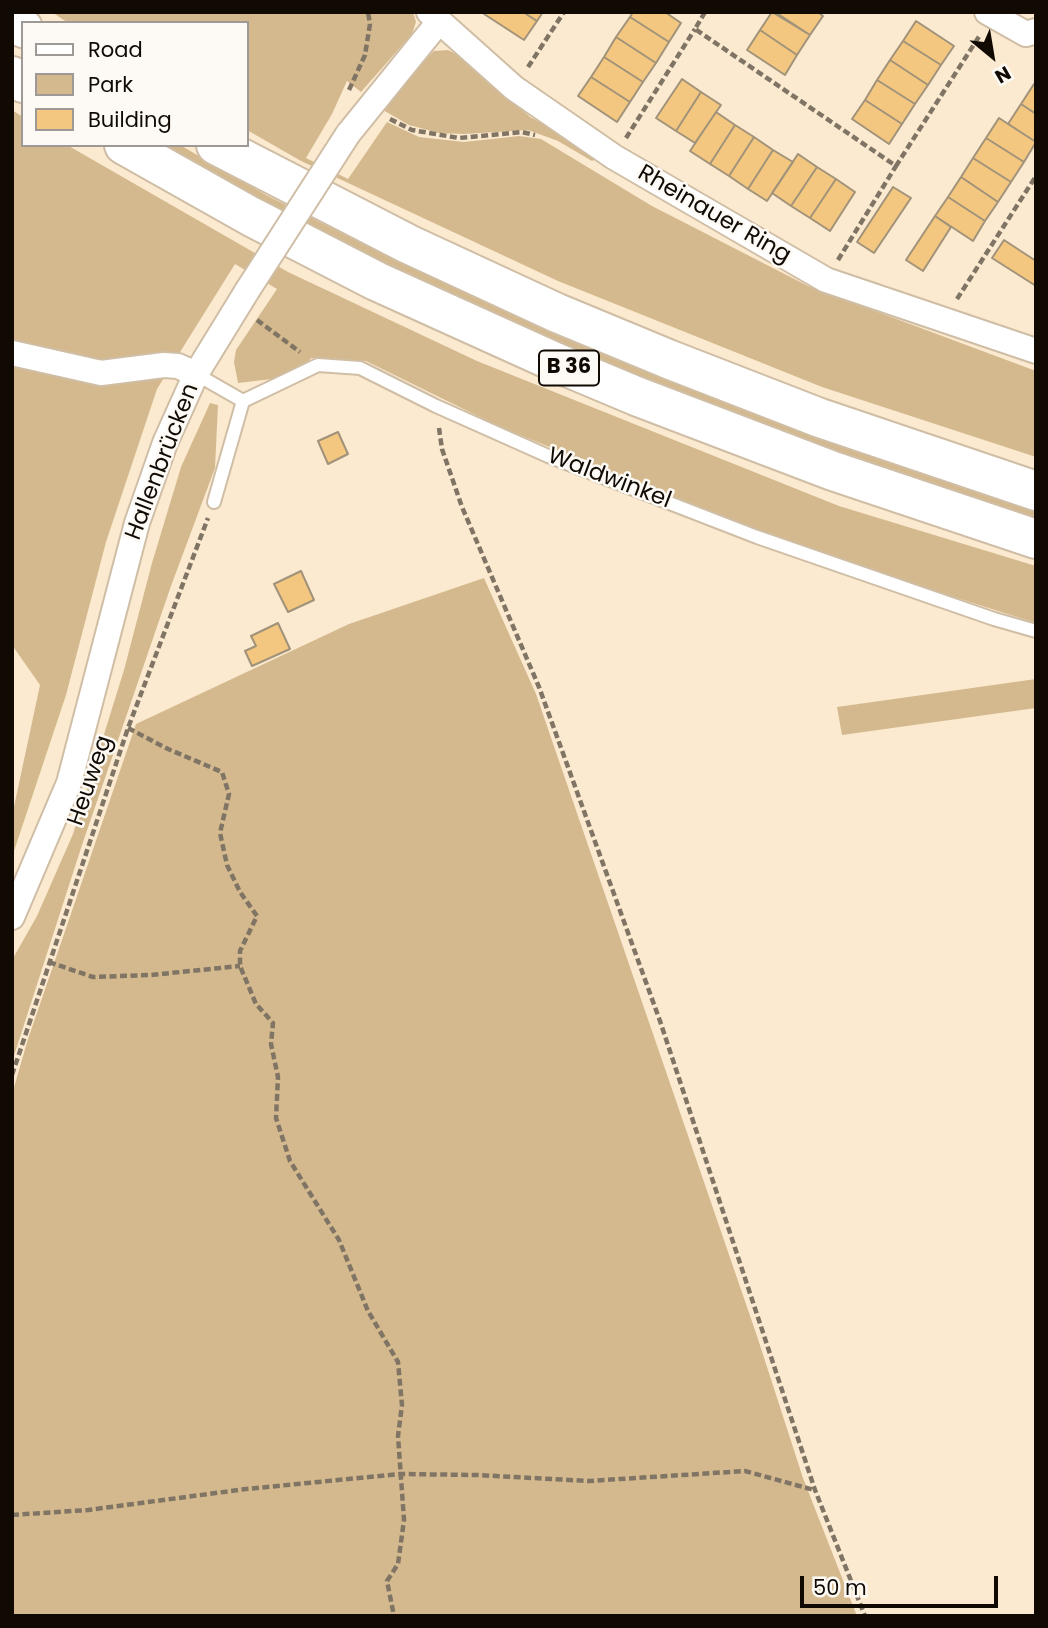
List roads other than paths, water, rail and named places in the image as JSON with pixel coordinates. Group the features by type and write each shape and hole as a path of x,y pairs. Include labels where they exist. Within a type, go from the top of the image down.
{"highway":[{"name":"B 36","path":"128,147 250,216 376,281 555,362 833,471 1036,539"},
{"name":"B 36","path":"220,147 419,250 557,313 798,410 1036,491"}],"street":[{"path":"990,14 1026,34 1036,31"},
{"name":"Rheinauer Ring","path":"434,18 514,88 614,157 826,280 1036,351"},
{"name":"Hallenbrücken","path":"12,917 69,783 137,523 165,443 196,374 348,134 434,18"},
{"path":"20,355 101,373 164,365 178,366 196,374"}],"lane":[{"name":"Waldwinkel","path":"243,401 318,365 359,368 548,456 757,537 994,620 1036,631"},
{"path":"196,374 243,401 214,502"}]}
